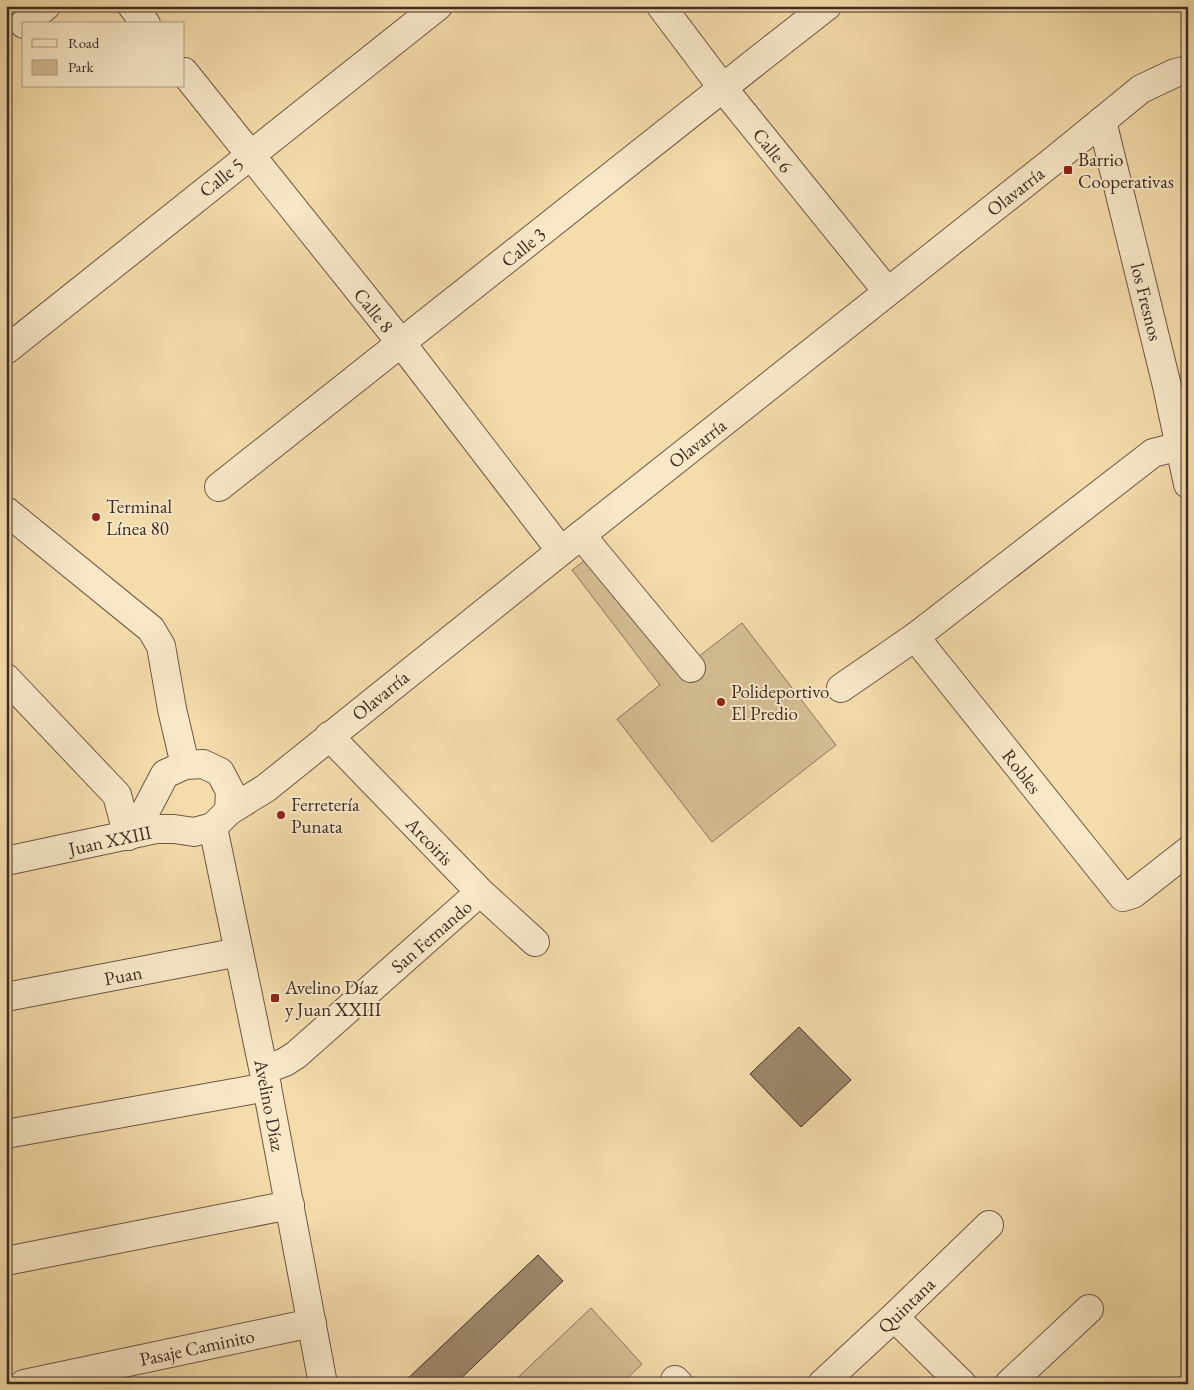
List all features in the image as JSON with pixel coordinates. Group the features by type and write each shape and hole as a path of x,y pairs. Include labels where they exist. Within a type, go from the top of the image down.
{"street":[{"path":"26,22 46,6"},
{"path":"132,6 144,22"},
{"name":"Calle 5","path":"6,350 438,6"},
{"name":"Calle 6","path":"660,6 722,87 887,291"},
{"name":"Calle 3","path":"219,487 402,344 722,87 827,6"},
{"path":"6,38 22,26"},
{"name":"Olavarría","path":"221,819 257,795 328,736 1141,88 1175,73 1188,70"},
{"name":"Calle 8","path":"185,73 402,344 571,543 691,668"},
{"name":"los Fresnos","path":"1102,121 1178,384 1180,446 1188,484"},
{"path":"841,688 915,637 1153,453 1180,446"},
{"path":"6,511 151,628 161,646 172,709 185,765"},
{"name":"Robles","path":"915,637 1123,897 1134,894 1188,851"},
{"path":"6,678 117,795 128,836"},
{"name":"Arcoiris","path":"328,736 480,892 535,942"},
{"path":"128,836 144,814 165,774 185,765 203,764 220,772 230,791 221,819"},
{"path":"156,790 154,806 161,821 174,829"},
{"name":"Juan XXIII","path":"6,861 156,830 174,829 194,832 221,819"},
{"name":"Avelino Díaz","path":"221,819 240,952 323,1384"},
{"name":"San Fernando","path":"6,1134 265,1078 296,1055 480,892"},
{"name":"Puan","path":"6,997 240,952"},
{"path":"6,1260 290,1205"},
{"name":"Quintana","path":"822,1384 989,1225"},
{"path":"1009,1384 1089,1309"},
{"path":"894,1317 962,1384"},
{"name":"Pasaje Caminito","path":"24,1384 312,1323"}],"green space":[{"name":"Polideportivo El Predio","path":"592,555 681,670 742,623 836,745 712,842 617,719 660,685 572,570"},
{"path":"591,1308 642,1364 621,1384 511,1384"}],"building":[{"path":"799,1027 851,1080 801,1127 750,1074"},
{"path":"538,1255 563,1281 455,1384 402,1384"}],"place":[{"name":"Barrio Cooperativas","path":"1068,170"},
{"name":"Terminal Línea 80","path":"96,517"},
{"name":"Polideportivo El Predio","path":"721,702"},
{"name":"Ferretería Punata","path":"281,815"},
{"name":"Avelino Díaz y Juan XXIII","path":"275,998"}]}
